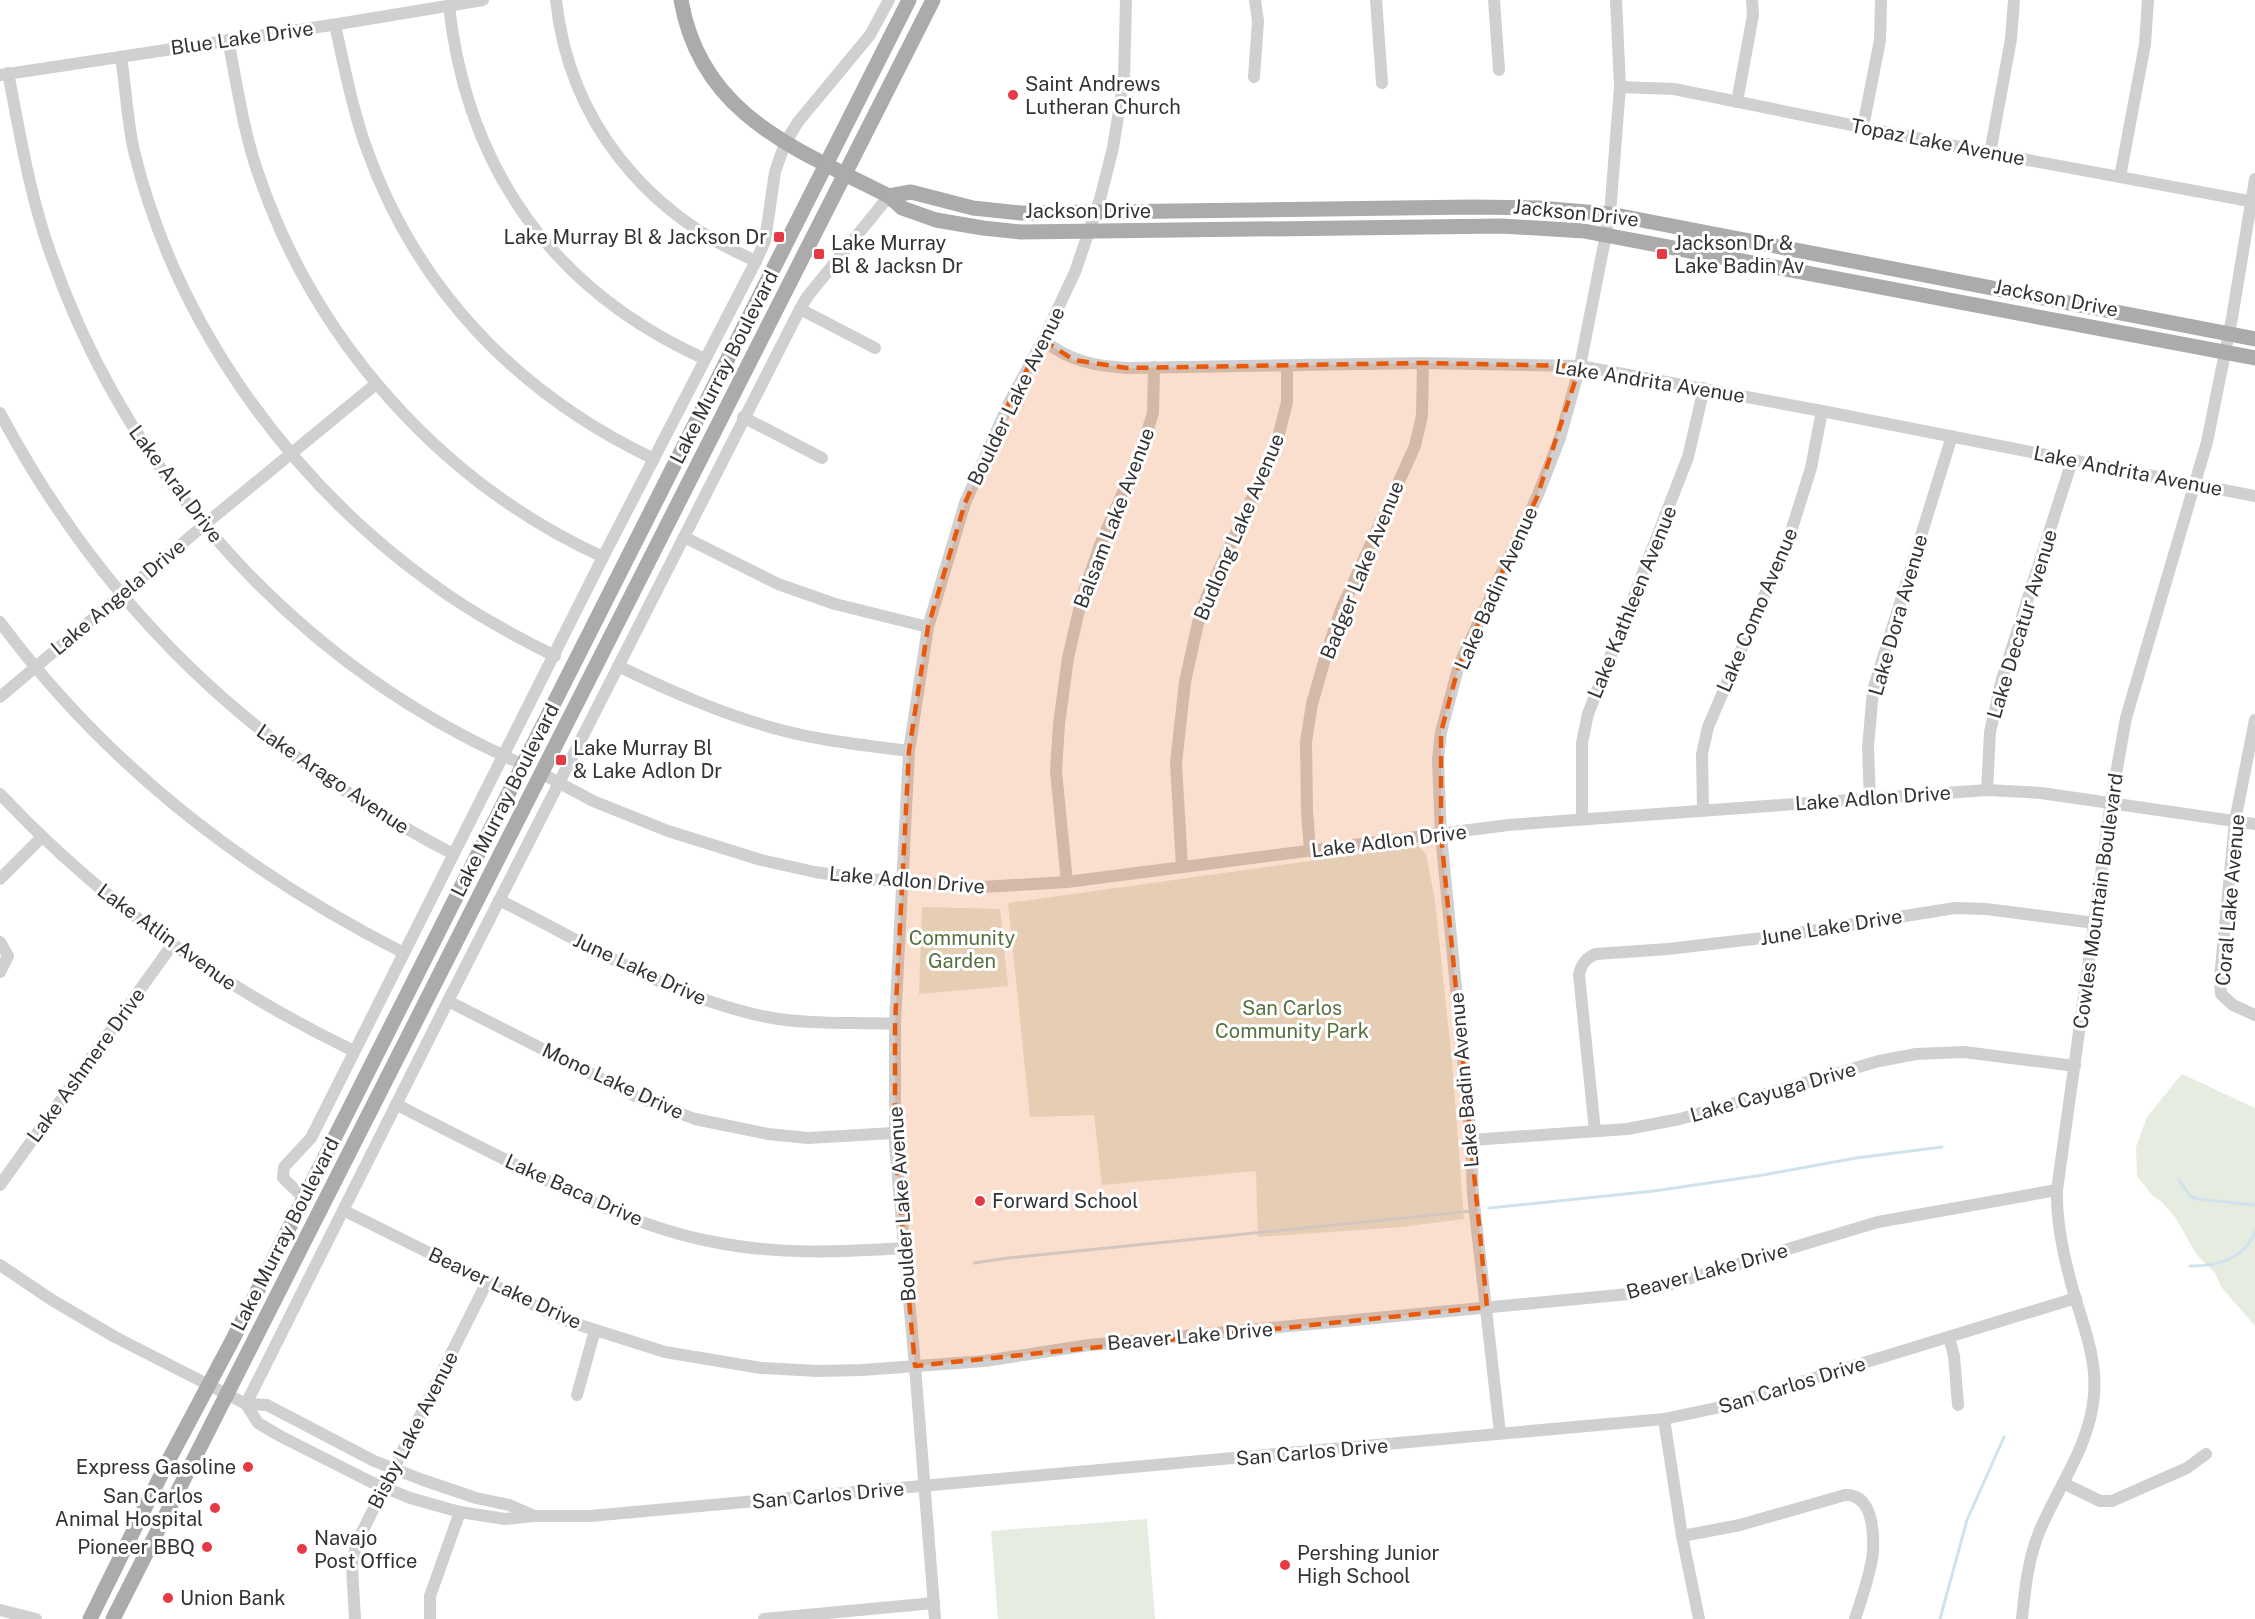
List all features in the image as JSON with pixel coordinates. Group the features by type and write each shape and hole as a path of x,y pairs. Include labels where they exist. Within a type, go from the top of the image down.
{"main road":[{"name":"Jackson Drive","path":"681,0 694,44 709,73 739,110 785,143 889,196 902,208 948,222 1021,232 1089,233 1502,226 1606,234 2255,358"},
{"name":"Lake Murray Boulevard","path":"90,1619 97,1612 208,1384 909,0"},
{"name":"Lake Murray Boulevard","path":"113,1619 933,0"},
{"name":"Jackson Drive","path":"889,196 910,192 949,203 987,210 1095,213 1473,207 1539,208 1610,214 2255,339"},
{"path":"537,734 541,773"},
{"path":"522,764 527,801"}],"street":[{"name":"Blue Lake Drive","path":"4,74 335,25 483,0"},
{"path":"556,0 566,50 579,90 598,127 622,162 650,193 682,220 718,243 756,261"},
{"name":"Lake Murray Boulevard","path":"303,1197 283,1179 284,1167 311,1138 603,557 756,261 765,241 775,172 785,143 798,122 870,35 889,0"},
{"name":"Boulder Lake Avenue","path":"935,1619 894,1133 895,1024 909,751 928,627 947,558 980,466 1009,402 1043,340 1075,272 1095,213 1113,148 1124,79 1126,0"},
{"path":"1254,77 1258,21 1255,0"},
{"path":"1376,0 1382,83"},
{"path":"1494,0 1499,70"},
{"name":"Lake Badin Avenue","path":"1500,1433 1473,1194 1471,1140 1441,835 1438,759 1441,732 1459,665 1537,497 1560,438 1581,366 1610,214 1620,87 1616,0"},
{"path":"1737,102 1754,15 1752,0"},
{"path":"1863,127 1880,40 1881,0"},
{"path":"1990,153 2011,39 2014,0"},
{"path":"2120,177 2145,44 2148,0"},
{"path":"449,6 457,57 470,108 486,148 502,179 530,223 562,261 605,300 660,338 705,359"},
{"path":"335,25 356,115 374,169 407,237 443,292 478,333 538,389 582,420 654,459"},
{"path":"228,40 248,142 279,227 321,307 376,384 436,446 483,485 533,520 603,557"},
{"path":"121,57 134,149 166,246 194,308 228,368 251,402 325,491 359,524 411,568 474,612 555,656"},
{"name":"Lake Aral Drive","path":"4,74 29,183 49,251 75,316 105,380 168,480 204,525 275,601 346,661 421,712 522,764"},
{"name":"Topaz Lake Avenue","path":"1620,87 1674,89 1990,153 2253,201"},
{"name":"Cowles Mountain Boulevard","path":"2022,1619 2026,1581 2034,1548 2085,1438 2094,1394 2091,1348 2065,1260 2056,1208 2111,802 2126,718 2207,442 2229,334 2255,179"},
{"name":"Lake Murray Boulevard","path":"246,1404 800,309 807,297 889,196"},
{"path":"800,309 875,348"},
{"name":"Lake Andrita Avenue","path":"1043,340 1063,355 1086,364 1127,368 1423,363 1581,366 2255,496"},
{"name":"Badger Lake Avenue","path":"1310,851 1306,742 1312,704 1341,610 1415,446 1422,416 1423,363"},
{"name":"Budlong Lake Avenue","path":"1182,867 1176,762 1185,682 1198,623 1207,596 1276,446 1287,402 1287,366"},
{"name":"Balsam Lake Avenue","path":"1067,882 1056,771 1059,724 1068,658 1082,597 1100,545 1141,451 1153,413 1154,367"},
{"name":"Lake Angela Drive","path":"0,697 376,384"},
{"name":"Lake Kathleen Avenue","path":"1582,819 1582,743 1588,714 1688,457 1704,388"},
{"name":"Lake Como Avenue","path":"1703,810 1702,754 1708,727 1789,538 1811,468 1822,411"},
{"name":"Lake Arago Avenue","path":"0,413 53,504 85,550 121,595 192,671 274,741 375,811 453,854"},
{"path":"744,417 822,458"},
{"name":"Lake Dora Avenue","path":"1870,798 1868,747 1873,690 1952,436"},
{"name":"Lake Decatur Avenue","path":"1987,790 1990,732 2002,679 2072,461"},
{"path":"684,537 778,584 835,604 928,627"},
{"path":"0,622 35,667 88,725 133,770 204,830 301,897 348,925 404,953"},
{"path":"618,666 734,716 779,730 909,751"},
{"name":"Coral Lake Avenue","path":"2255,720 2235,821 2220,978 2221,994 2233,1005 2255,1015"},
{"name":"Lake Adlon Drive","path":"541,773 607,807 730,852 815,872 904,882 982,887 1067,882 1508,825 1987,790 2041,793 2255,824"},
{"name":"Lake Atlin Avenue","path":"0,794 42,837 105,894 172,945 242,992 307,1029 354,1052"},
{"path":"0,879 42,837"},
{"name":"June Lake Drive","path":"499,900 667,986 713,1004 785,1019 895,1024"},
{"name":"June Lake Drive","path":"1595,1131 1579,975 1580,967 1589,957 1596,954 1668,949 1780,936 1955,908 1986,909 2095,924"},
{"path":"0,942 8,956 0,972"},
{"name":"Lake Ashmere Drive","path":"0,1185 172,945"},
{"name":"Mono Lake Drive","path":"448,1001 635,1096 695,1119 768,1134 808,1138 894,1133"},
{"name":"Lake Cayuga Drive","path":"1471,1140 1627,1129 1680,1119 1879,1061 1916,1054 1964,1052 2075,1066"},
{"name":"Lake Baca Drive","path":"396,1104 583,1198 629,1217 690,1237 777,1251 905,1248"},
{"name":"Beaver Lake Drive","path":"343,1210 564,1320 665,1352 761,1368 818,1371 986,1361 1089,1345 1629,1294 1692,1278 1878,1222 2057,1190"},
{"name":"San Carlos Drive","path":"0,1265 52,1300 106,1332 246,1404 267,1405 393,1468 476,1498 509,1505 533,1516"},
{"name":"Bisby Lake Avenue","path":"355,1619 352,1567 356,1545 488,1282"},
{"name":"San Carlos Drive","path":"246,1404 258,1423 410,1498 460,1512 506,1520 533,1516 590,1516 1664,1419 1716,1408 2076,1298"},
{"path":"578,1395 596,1330"},
{"path":"1949,1337 1954,1356 1958,1405"},
{"path":"1664,1419 1682,1536 1698,1619"},
{"path":"2063,1483 2100,1501 2112,1501 2187,1468 2206,1454"},
{"path":"1682,1536 1740,1525 1845,1495 1860,1498 1868,1511 1873,1552 1855,1619"},
{"path":"430,1619 430,1596 460,1512"},
{"path":"764,1619 934,1603"},
{"path":"0,1610 36,1619"}],"highlighted area":[{"path":"1043,340 1074,360 1127,368 1423,363 1580,366 1537,497 1459,665 1441,732 1441,835 1487,1307 915,1366 895,1145 895,1024 909,751 928,627 965,503 1009,403"}],"green space":[{"name":"San Carlos Community Park","path":"1418,846 1426,854 1435,901 1452,1062 1464,1219 1401,1227 1258,1237 1256,1171 1102,1185 1094,1115 1030,1117 1008,903"},
{"name":"Community Garden","path":"922,907 1000,909 1008,986 919,994"},
{"path":"2182,1074 2255,1108 2255,1326 2222,1288 2215,1273 2197,1255 2175,1217 2163,1203 2153,1196 2137,1176 2136,1147 2147,1117"},
{"path":"1147,1519 1155,1619 998,1619 991,1531"}],"waterway":[{"path":"1489,1208 1654,1191 1856,1158 1942,1147"},
{"path":"2179,1180 2190,1196 2197,1199 2255,1205"},
{"path":"974,1263 1471,1211"},
{"path":"2190,1266 2210,1265 2228,1260 2244,1249 2255,1232"},
{"path":"1940,1619 1967,1520 2004,1437"}],"place":[{"name":"Saint Andrews Lutheran Church","path":"1013,95"},
{"name":"Lake Murray Bl & Jackson Dr","path":"779,237"},
{"name":"Lake Murray Bl & Jacksn Dr","path":"819,254"},
{"name":"Jackson Dr & Lake Badin Av","path":"1662,254"},
{"name":"Lake Murray Bl & Lake Adlon Dr","path":"561,760"},
{"name":"Forward School","path":"980,1201"},
{"name":"Express Gasoline","path":"248,1467"},
{"name":"San Carlos Animal Hospital","path":"215,1508"},
{"name":"Pioneer BBQ","path":"207,1547"},
{"name":"Navajo Post Office","path":"302,1549"},
{"name":"Pershing Junior High School","path":"1285,1565"},
{"name":"Union Bank","path":"168,1598"}]}
